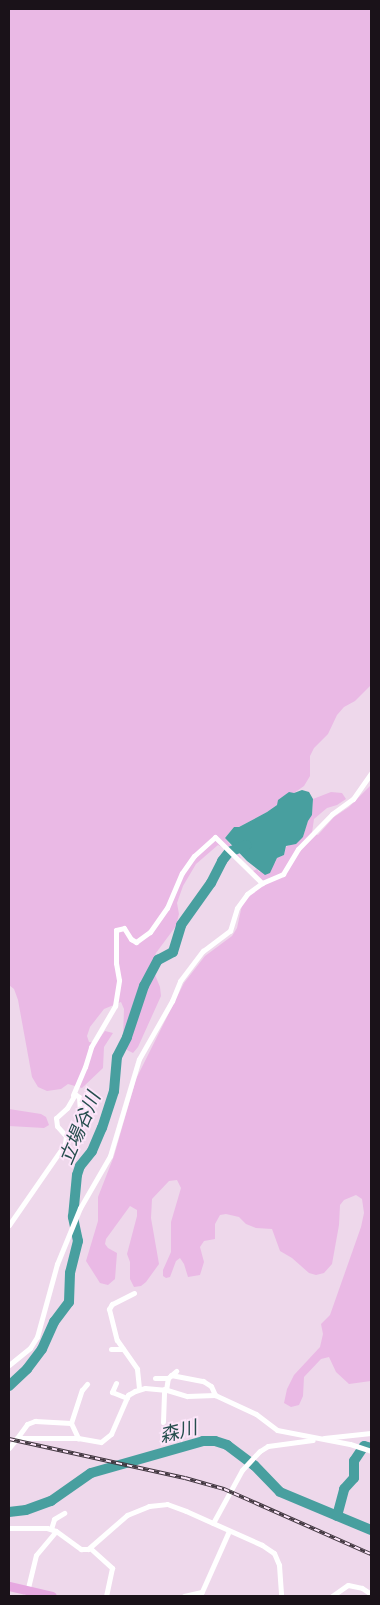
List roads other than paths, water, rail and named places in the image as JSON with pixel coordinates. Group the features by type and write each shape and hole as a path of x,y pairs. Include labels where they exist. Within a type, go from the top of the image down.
{"highway":[{"path":"9,1586 27,1593 52,1596"}],"street":[{"path":"9,1365 30,1348 36,1337 57,1264 80,1208 110,1156 139,1059 172,1001 180,981 203,951 230,931 241,901 262,883 283,874 298,849 332,814 353,799 371,774"},
{"path":"9,1225 65,1144 66,1136 56,1122 73,1095 91,1047 115,1006 119,980 116,963 116,930 124,928 131,940 136,942 150,932 167,908 182,874 194,856 215,837 262,883"},
{"path":"73,1095 75,1094 79,1097 80,1110 84,1119 88,1092"},
{"path":"134,1293 109,1308 114,1334 137,1369 139,1389"},
{"path":"111,1349 124,1349"},
{"path":"155,1378 172,1374 207,1383 215,1395"},
{"path":"163,1422 165,1390 172,1374"},
{"path":"78,1438 71,1423 82,1390 87,1384"},
{"path":"116,1384 112,1392 127,1398"},
{"path":"17,1438 78,1438 101,1442 106,1440 111,1434 127,1398 139,1389 165,1390 188,1396 215,1395 256,1414 277,1430 371,1451"},
{"path":"9,1448 30,1422 71,1423"},
{"path":"213,1523 239,1475 257,1454 268,1446 371,1434"},
{"path":"9,1528 33,1526 54,1530 81,1549 90,1548 121,1520 149,1506 167,1504 262,1545 274,1554 279,1565 281,1596"},
{"path":"27,1593 36,1555 54,1530 54,1519 64,1513"},
{"path":"184,1596 201,1594 229,1531"},
{"path":"90,1548 112,1568 106,1596"},
{"path":"332,1596 348,1585 362,1588 371,1594"}],"waterway":[{"name":"立場谷川","path":"9,1386 27,1369 42,1349 54,1322 69,1302 70,1273 78,1241 73,1217 77,1175 80,1166 92,1151 102,1128 114,1091 117,1057 127,1037 144,986 158,960 173,952 181,925 211,883 222,861 229,852 247,845"},
{"name":"森川","path":"9,1512 26,1510 51,1501 91,1473 203,1441 215,1441 227,1445 254,1465 280,1492 371,1530"},
{"path":"337,1516 344,1489 354,1478 354,1461 364,1446 371,1448"}],"railway":[{"path":"9,1439 185,1478 224,1489 371,1554"}]}
